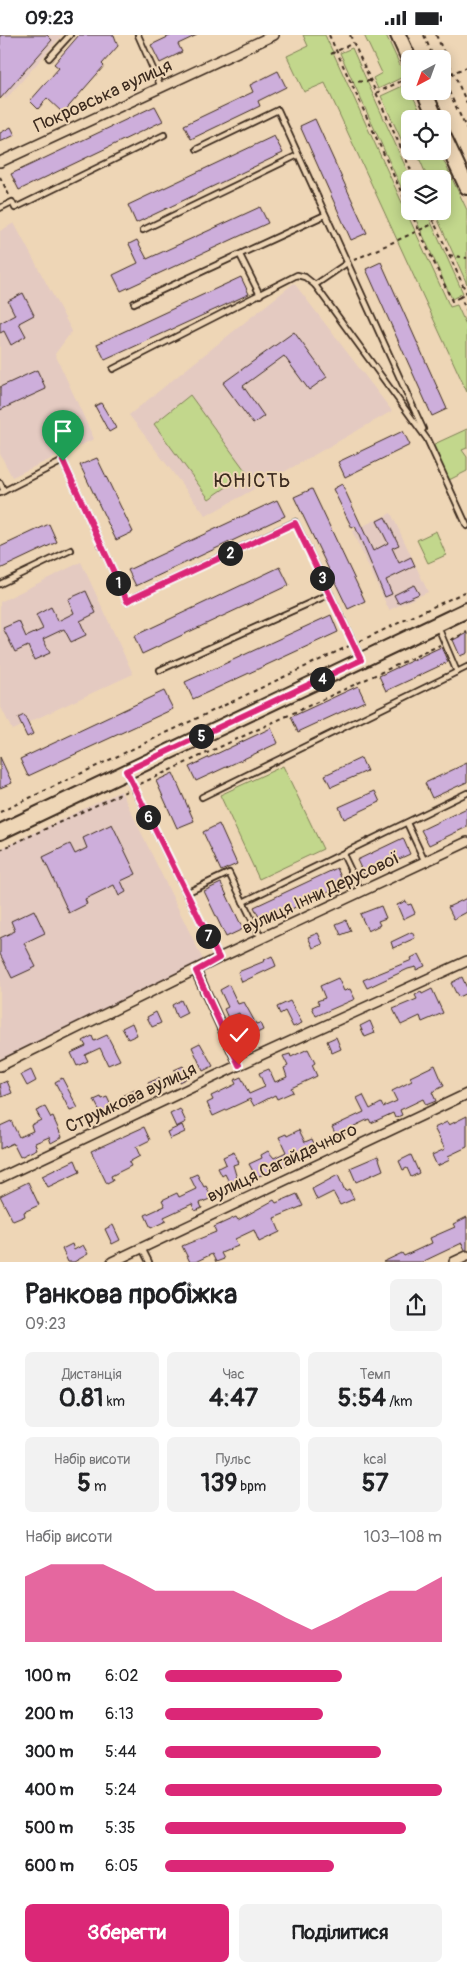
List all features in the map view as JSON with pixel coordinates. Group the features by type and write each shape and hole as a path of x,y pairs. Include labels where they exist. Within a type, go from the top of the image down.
{"street":[{"name":"Покровська вулиця","path":"0,162 274,35"},
{"path":"398,35 405,50"},
{"path":"451,152 467,187"},
{"path":"0,830 467,610"},
{"name":"вулиця Інни Дерусової","path":"0,1066 219,958 467,842"},
{"name":"Струмкова вулиця","path":"0,1178 239,1065 467,961"},
{"path":"196,971 239,1065"},
{"name":"вулиця Сагайдачного","path":"112,1262 467,1094"},
{"path":"454,1262 467,1256"}],"lane":[{"path":"49,58 70,35"},
{"path":"138,35 161,87"},
{"path":"196,149 278,110 467,526"},
{"path":"0,208 12,202 15,207 164,135"},
{"path":"143,230 298,155"},
{"path":"134,303 325,215"},
{"path":"240,255 260,295"},
{"path":"315,285 347,263"},
{"path":"113,369 297,275 306,277 315,285 427,439"},
{"path":"0,483 2,492 63,461 127,601 295,523 361,660"},
{"path":"0,584 70,550"},
{"path":"160,670 330,594"},
{"path":"437,625 457,672"},
{"path":"202,797 467,667"},
{"path":"126,771 219,958"},
{"path":"244,902 467,793"},
{"path":"407,823 425,862"},
{"path":"343,854 361,892"},
{"path":"186,893 229,873 261,938"},
{"path":"142,1248 149,1262"}],"path":[{"path":"329,35 401,192"},
{"path":"350,35 411,170"},
{"path":"424,35 430,50"},
{"path":"436,35 467,103"},
{"path":"331,53 353,43"},
{"path":"453,73 467,67"},
{"path":"350,82 371,81"},
{"path":"376,93 401,81"},
{"path":"451,95 467,130"},
{"path":"0,177 12,202"},
{"path":"414,220 452,301 467,294 434,220"},
{"path":"347,263 435,223"},
{"path":"449,255 467,258"},
{"path":"460,297 467,311"},
{"path":"0,812 467,591"},
{"path":"0,850 467,632"}],"shaded area":[{"path":"0,35 62,35 6,99 0,94"},
{"path":"14,223 72,331 55,354 94,439 12,477 0,454 0,231"},
{"path":"294,283 392,411 206,516 129,415"},
{"path":"391,513 428,592 389,610 352,531"},
{"path":"81,562 133,674 12,730 0,705 0,602"},
{"path":"121,791 206,966 0,1066 0,849"}],"green space":[{"path":"303,35 325,35 401,200 401,220 410,220 450,307 457,305 467,327 467,392 325,83 304,92 287,56 308,46"},
{"path":"364,35 386,35 401,67 401,78 378,89 373,78 382,73"},
{"path":"352,48 407,170 401,170 401,187 340,53"},
{"path":"401,87 401,100 415,100 420,110 401,110 401,139 381,96"},
{"path":"420,160 443,160 448,170 424,170"},
{"path":"451,176 467,210 467,284 438,220 451,220"},
{"path":"416,220 430,220 463,293 452,299"},
{"path":"190,395 247,473 209,499 154,424"},
{"path":"467,429 467,448 462,450 467,457 467,471 447,481 430,446"},
{"path":"436,531 446,555 428,563 417,540"},
{"path":"283,766 323,849 259,879 220,795"}],"building":[{"path":"0,35 47,35 52,40 0,99"},
{"path":"79,35 114,35 118,46 102,64 104,66 63,113 47,98 38,109 30,101 59,68 54,64"},
{"path":"172,35 197,35 178,44 182,52 160,63 151,45"},
{"path":"278,71 286,87 258,101 260,106 191,139 184,125 253,92 250,85"},
{"path":"155,106 163,121 19,190 11,174"},
{"path":"315,119 367,233 351,240 300,126"},
{"path":"11,127 15,135 0,142 0,133"},
{"path":"274,136 283,153 136,223 128,205"},
{"path":"260,207 268,223 121,291 113,275 138,263 129,244 137,240 147,259"},
{"path":"381,262 447,409 432,416 366,269"},
{"path":"241,277 249,294 105,360 97,344"},
{"path":"23,293 34,315 19,323 26,336 11,345 4,331 0,333 0,323 15,315 8,301"},
{"path":"294,332 327,377 309,390 284,356 243,386 264,416 253,424 223,383"},
{"path":"37,370 46,389 0,410 0,387"},
{"path":"101,403 116,428 109,432 95,406"},
{"path":"403,431 410,445 345,477 338,462"},
{"path":"97,458 133,532 116,540 80,465"},
{"path":"342,484 373,551 388,543 377,521 385,517 399,545 392,548 399,563 411,557 415,566 386,580 392,594 385,597 355,526 352,528 333,489"},
{"path":"312,489 365,601 348,609 294,497"},
{"path":"277,500 285,516 136,586 128,570"},
{"path":"49,524 57,542 0,569 0,547"},
{"path":"280,567 289,585 142,654 134,636"},
{"path":"414,585 419,594 398,603 394,595"},
{"path":"86,591 96,613 80,621 86,635 71,642 64,629 43,639 50,653 34,660 28,646 15,652 3,628 19,621 26,637 43,629 36,615 51,607 58,621 74,613 68,599"},
{"path":"331,615 338,632 193,699 185,682"},
{"path":"467,633 467,653 460,656 453,640"},
{"path":"441,647 448,662 386,691 379,676"},
{"path":"358,686 365,701 298,732 291,717"},
{"path":"164,691 173,709 28,776 20,759"},
{"path":"24,715 33,734 27,737 18,718"},
{"path":"271,728 278,743 196,781 189,767"},
{"path":"0,757 12,783 0,788"},
{"path":"361,758 367,771 331,787 325,775"},
{"path":"467,763 467,782 432,798 425,783"},
{"path":"173,773 194,821 177,828 156,781"},
{"path":"375,791 380,802 344,819 339,807"},
{"path":"467,808 467,827 429,845 421,830"},
{"path":"112,824 136,874 121,881 126,892 119,896 114,885 85,899 87,904 69,913 43,857 70,844 75,854 87,848 83,838"},
{"path":"219,824 237,864 221,871 203,832"},
{"path":"403,838 410,854 364,875 357,860"},
{"path":"337,868 344,884 262,923 254,907"},
{"path":"221,883 243,929 226,937 204,891"},
{"path":"467,898 467,912 454,919 448,907"},
{"path":"406,901 408,905 411,904 415,913 403,919 397,905"},
{"path":"381,906 386,918 378,921 380,925 368,931 360,914"},
{"path":"34,910 45,933 24,943 36,967 12,978 0,954 0,938 15,931 11,921"},
{"path":"346,920 351,931 341,935 336,924"},
{"path":"412,932 415,938 393,948 391,942"},
{"path":"318,933 323,944 313,948 308,937"},
{"path":"419,954 425,966 416,970 416,967 408,969 367,988 363,980 412,960 411,958"},
{"path":"272,956 276,966 242,982 238,972 265,961"},
{"path":"462,977 467,993 458,997 451,983"},
{"path":"338,978 344,991 350,989 355,999 316,1016 312,1007 319,1004 317,1001 325,998 320,986"},
{"path":"229,985 238,1004 244,1002 256,1024 260,1023 263,1030 249,1037 239,1013 228,1018 224,1009 228,1007 220,990"},
{"path":"432,989 443,1013 422,1022 420,1016 401,1025 393,1009 417,999 415,995"},
{"path":"181,1000 187,1013 177,1018 172,1005"},
{"path":"290,1001 302,1023 293,1027 285,1011 280,1014 277,1007"},
{"path":"156,1012 161,1023 152,1027 147,1017"},
{"path":"370,1021 375,1033 365,1037 360,1026"},
{"path":"132,1023 137,1035 128,1039 122,1028"},
{"path":"107,1035 120,1060 108,1065 100,1048 85,1055 88,1061 77,1066 71,1053 86,1046 83,1041 92,1036 94,1041"},
{"path":"336,1037 341,1049 332,1053 327,1041"},
{"path":"200,1043 213,1066 203,1071 192,1047"},
{"path":"308,1049 315,1063 312,1065 317,1076 291,1088 293,1092 277,1099 275,1095 254,1106 250,1099 213,1116 207,1103 213,1100 211,1096 236,1084 234,1080 241,1077 249,1094 265,1087 259,1073 269,1069 275,1082 287,1077 284,1068 288,1066 283,1056 290,1054 291,1057"},
{"path":"435,1065 444,1086 432,1092 436,1101 426,1105 423,1099 400,1110 402,1115 395,1118 393,1113 371,1123 369,1119 346,1130 347,1132 337,1137 332,1127 364,1112 357,1098 363,1095 370,1109 381,1103 383,1107 397,1101 392,1091 412,1081 410,1077"},
{"path":"183,1066 189,1077 179,1082 174,1070"},
{"path":"31,1070 36,1081 27,1086 21,1075"},
{"path":"62,1078 78,1108 70,1111 55,1082"},
{"path":"159,1078 164,1089 154,1094 148,1083"},
{"path":"7,1081 12,1093 2,1097 0,1084"},
{"path":"135,1090 140,1101 129,1106 124,1095"},
{"path":"101,1097 102,1099 107,1097 114,1112 103,1117 94,1100"},
{"path":"45,1107 51,1118 53,1117 62,1137 51,1143 49,1137 35,1143 37,1149 20,1157 13,1143 0,1149 0,1126 11,1121 19,1137 33,1131 31,1125 41,1120 36,1111"},
{"path":"180,1109 186,1122 176,1127 170,1114"},
{"path":"467,1116 467,1147 448,1156 450,1160 437,1166 432,1155 445,1149 434,1128 447,1122 449,1125"},
{"path":"182,1125 185,1132 170,1139 167,1132"},
{"path":"144,1127 150,1140 136,1147 140,1156 129,1162 131,1166 111,1176 113,1181 107,1184 91,1151"},
{"path":"299,1130 305,1142 312,1139 316,1148 296,1157 298,1160 256,1177 249,1164 262,1158 261,1155 268,1151 274,1158 286,1152 279,1137 286,1134 287,1136"},
{"path":"234,1152 239,1163 233,1165 238,1182 231,1186 225,1174 222,1176 218,1168 226,1164 223,1157"},
{"path":"411,1155 419,1173 411,1177 407,1168 403,1170 399,1161"},
{"path":"378,1156 383,1170 356,1182 350,1168"},
{"path":"75,1160 80,1172 48,1187 42,1176"},
{"path":"197,1174 212,1198 200,1203 202,1208 195,1211 192,1204 164,1217 166,1221 151,1228 145,1215 165,1206 162,1200 177,1193 179,1197 196,1189 190,1177"},
{"path":"338,1175 345,1191 349,1189 354,1199 340,1205 333,1192 317,1200 312,1189"},
{"path":"28,1182 39,1205 24,1212 25,1216 13,1221 0,1196"},
{"path":"297,1194 303,1206 274,1218 280,1232 259,1242 254,1230 235,1239 238,1246 221,1253 224,1259 216,1262 212,1254 195,1262 190,1262 182,1246 216,1232 214,1227 236,1217 238,1220 274,1200 276,1203"},
{"path":"467,1217 467,1250 465,1250 462,1243 422,1262 383,1262 402,1253 404,1256 432,1243 430,1238 455,1227 453,1224"},
{"path":"113,1225 120,1240 112,1244 105,1229"},
{"path":"72,1244 74,1250 83,1245 88,1254 74,1262 68,1262 62,1249"}],"district":[{"name":"ЮНІСТЬ","path":"253,480"}],"route":[{"path":"63,461 127,601 295,523 361,660 126,771 219,958 196,971 239,1065"}]}
